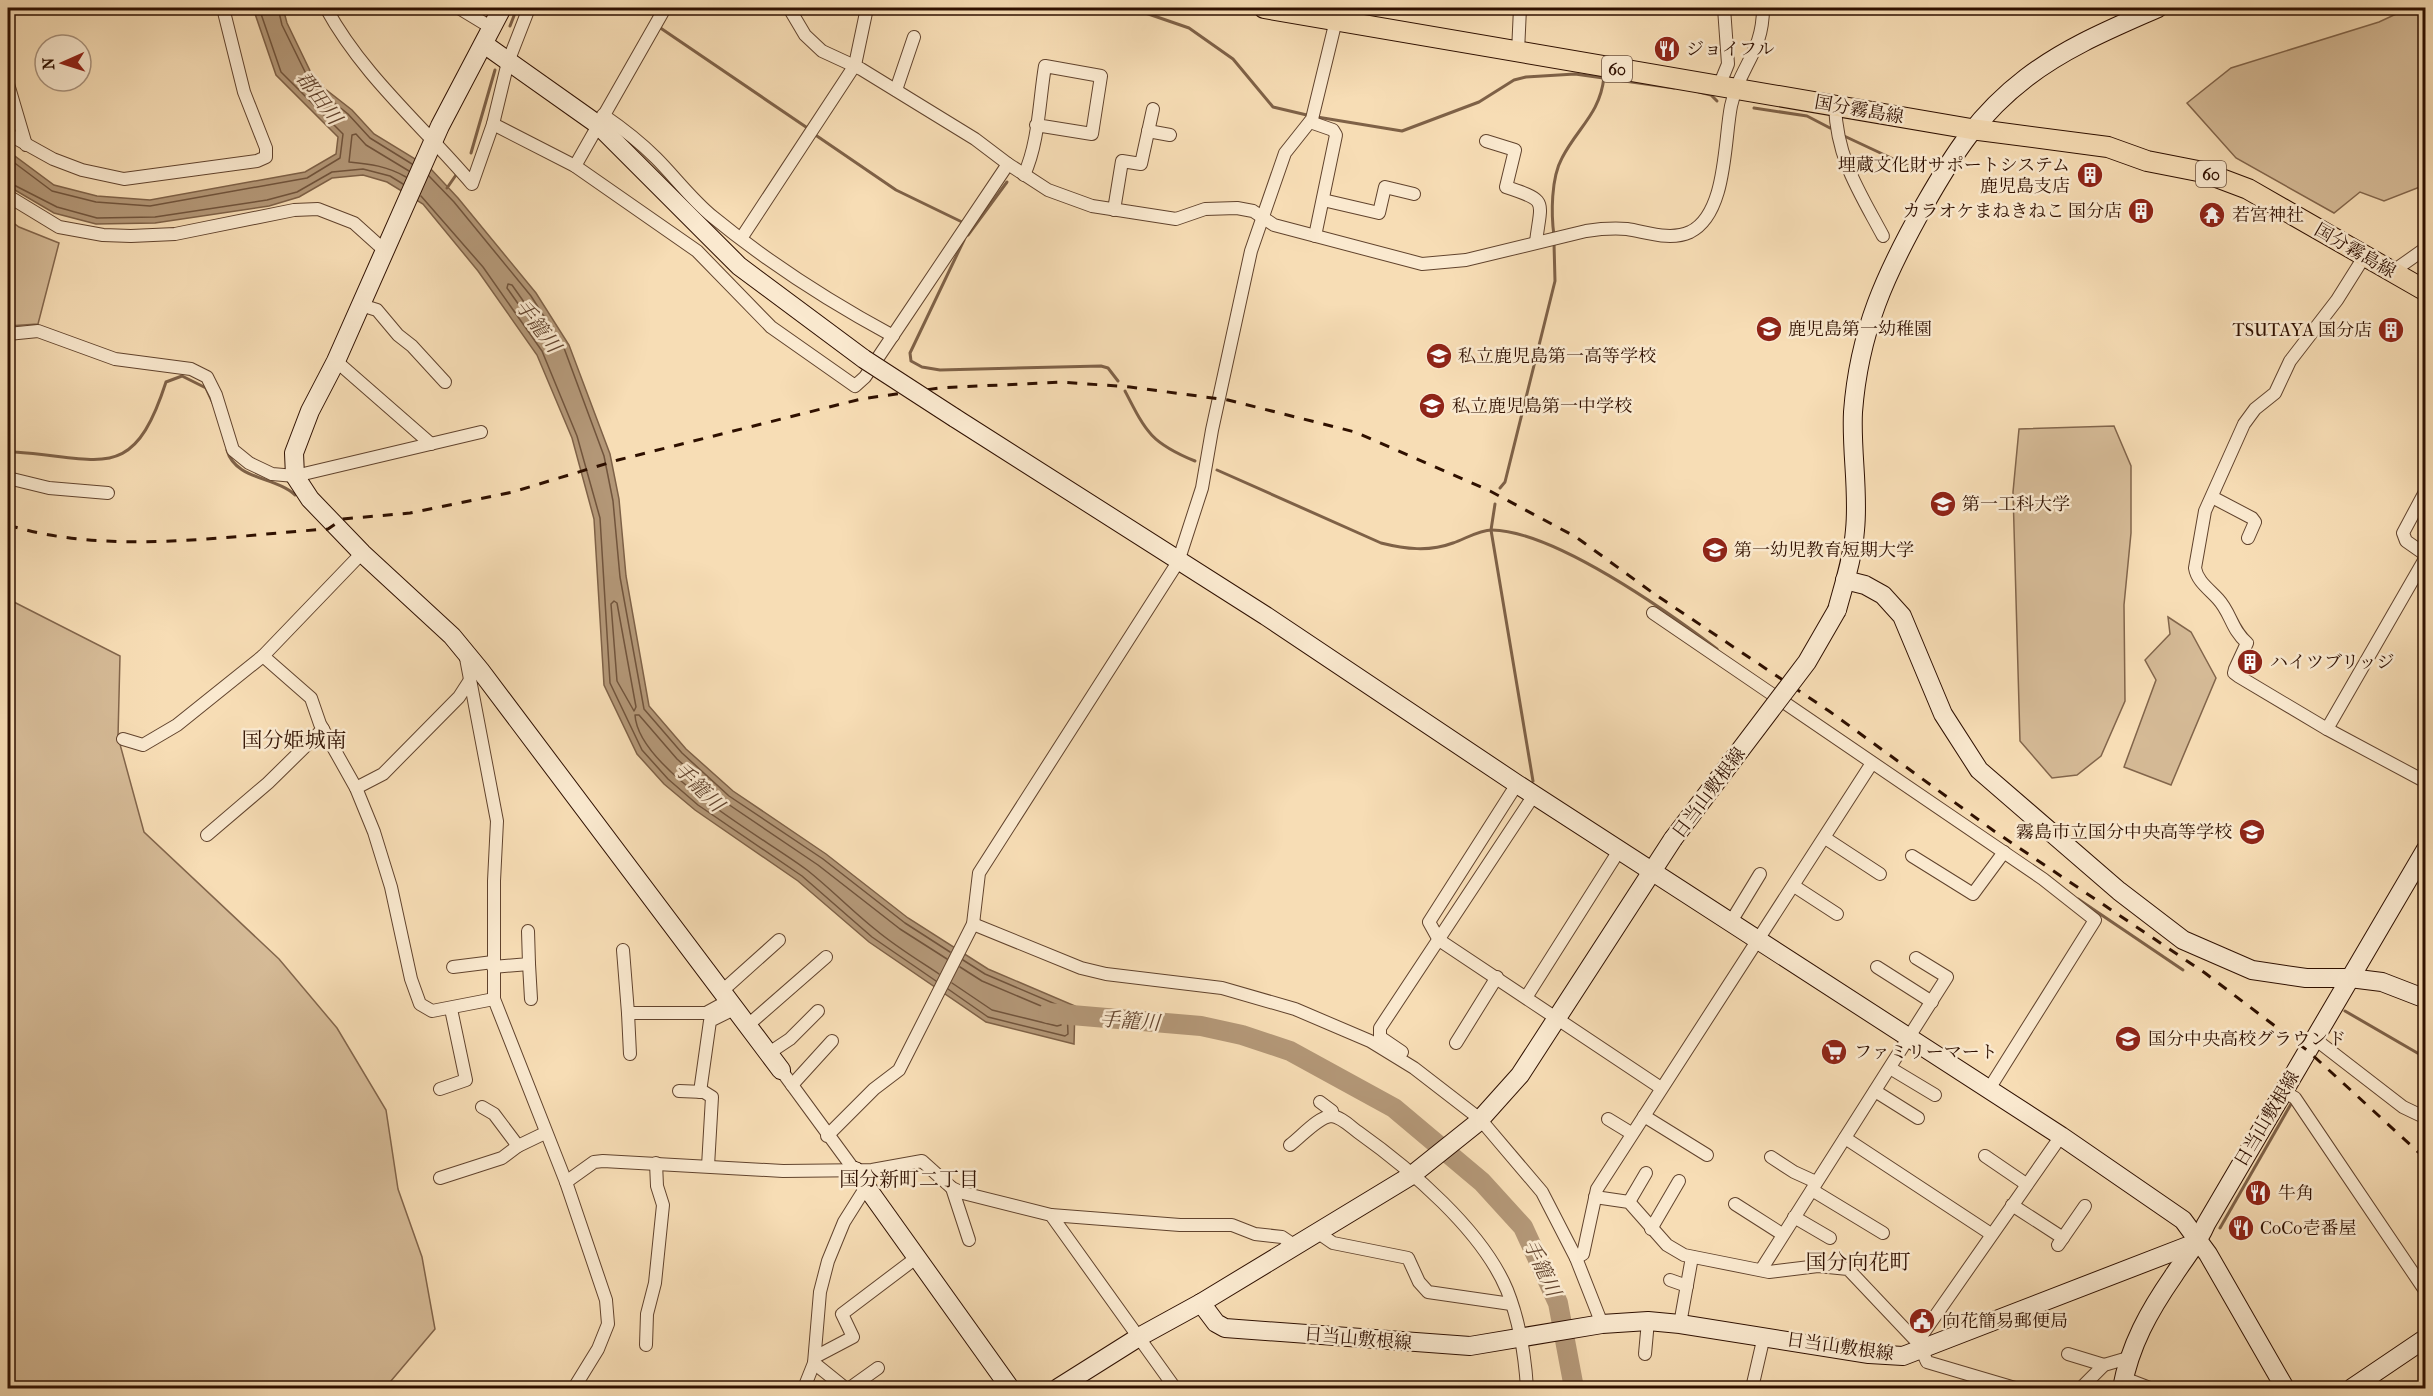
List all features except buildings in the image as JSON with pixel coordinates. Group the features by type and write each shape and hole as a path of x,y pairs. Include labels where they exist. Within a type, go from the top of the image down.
{"main road":[{"name":"国分霧島線","path":"1264,8 1338,14 1518,52 1971,129 2108,147 2147,161 2211,174 2248,189 2426,291"}],"street":[{"path":"8,134 26,145 82,170 124,179 257,161 266,157 266,148 244,92 223,8"},
{"path":"326,8 340,34 367,71 434,139 472,184 493,124 508,62 529,8"},
{"path":"459,8 488,36 508,62 647,149 713,217 771,261 854,315 893,336"},
{"path":"502,8 434,139 336,361 310,411 294,453 295,476 310,500 362,554 452,636 542,750 769,1053 1010,1389"},
{"path":"575,166 665,8"},
{"path":"789,8 792,17 813,44 855,65 975,139 1048,190 1092,206 1176,219 1205,209 1233,207 1253,211 1274,225 1422,264 1466,260 1562,236 1610,228 1655,234 1683,234 1703,222 1717,193 1727,88 1721,76 1728,64 1724,8"},
{"path":"742,237 855,65 867,8"},
{"path":"1518,52 1520,8"},
{"path":"1727,88 1741,74 1760,40 1763,8"},
{"name":"日当山敷根線","path":"1058,1389 1139,1337 1201,1303 1414,1174 1478,1121 1520,1075 1673,839 1807,662 1837,610 1855,530 1853,412 1860,360 1872,309 1894,258 1958,147 1971,129 2027,77 2077,45 2158,8"},
{"path":"827,1136 874,1089 899,1070 971,926 979,873 1178,561 1202,488 1212,430 1251,251 1286,153 1312,118 1338,14"},
{"path":"896,90 914,37"},
{"path":"1024,175 1032,157 1036,125 1045,66 1101,76 1092,134 1036,125"},
{"path":"8,84 26,145"},
{"path":"1836,106 1836,132 1846,167 1883,236"},
{"path":"1114,210 1122,161 1141,164 1153,109"},
{"path":"1312,118 1334,130 1336,135 1315,236"},
{"path":"600,120 739,266 864,358 1266,616 1517,784 2061,1136 2183,1220 2208,1254 2285,1389"},
{"path":"493,124 575,166 697,251 771,327 855,386 866,377 1008,164"},
{"path":"1148,131 1170,135"},
{"path":"1486,141 1515,150 1506,187 1536,197 1540,203 1541,241"},
{"path":"1323,200 1379,213 1385,187 1414,194"},
{"path":"8,196 59,227 103,235 175,234 294,210 318,209 354,223 385,247"},
{"path":"2392,272 2426,248"},
{"path":"2364,257 2337,300 2290,361 2275,393 2255,409 2244,424 2201,523 2195,568 2196,575 2222,604 2234,631 2247,643 2234,673 2327,729 2426,782"},
{"path":"361,304 377,310 398,335 412,346 445,382"},
{"path":"8,334 38,331 115,359 191,369 207,377 216,395 233,450 249,463 272,474 295,476 481,432"},
{"path":"336,361 431,444"},
{"path":"8,478 49,488 108,493"},
{"path":"2327,729 2426,556 2406,541 2403,533 2426,490"},
{"path":"2212,497 2252,518 2255,522 2248,538"},
{"path":"123,739 143,745 177,725 263,656 362,554"},
{"path":"1845,580 1865,585 1883,595 1902,616 1943,714 1979,770 2119,891 2183,940 2252,970 2306,978 2350,978 2382,982 2426,999"},
{"path":"1653,613 2004,852 2095,920 1989,1089"},
{"path":"465,652 497,821 494,999 566,1182 606,1300 608,1324 598,1349 574,1389"},
{"path":"263,656 311,698 323,729 356,788 374,832 391,886 413,990 423,1008 432,1011 451,1009 494,999"},
{"path":"356,788 383,774 459,697 470,680"},
{"path":"207,835 268,783 323,729"},
{"path":"1576,1258 1583,1254 1597,1189 1631,1133 1872,763"},
{"path":"1517,784 1429,922 1439,940 1527,996 1661,1088"},
{"path":"1414,1068 1414,1061 1380,1037 1380,1028 1534,795"},
{"path":"1825,838 1880,874"},
{"path":"1527,996 1620,849"},
{"name":"日当山敷根線","path":"1201,1303 1216,1323 1226,1328 1432,1345 1470,1346 1600,1324 1648,1321 1764,1336 1869,1354 1903,1356 1920,1350 2198,1242 2206,1224 2283,1091 2426,849"},
{"path":"1912,856 1977,897 2004,852"},
{"path":"1732,921 1760,874"},
{"path":"1794,886 1837,914"},
{"path":"971,926 1081,968 1106,974 1222,988 1295,1009 1370,1041 1414,1068 1478,1121 1542,1192 1576,1258 1600,1324"},
{"path":"528,931 531,999"},
{"path":"700,1092 710,1022 779,940"},
{"path":"622,950 630,1054"},
{"path":"747,1026 826,957"},
{"path":"1761,1270 1947,977 1916,958"},
{"path":"453,967 529,964"},
{"path":"1878,967 1932,1002"},
{"path":"1456,1043 1497,977"},
{"path":"628,1013 706,1013 728,1001"},
{"path":"440,1089 466,1080 451,1009"},
{"path":"769,1053 790,1039 818,1011"},
{"path":"2315,1039 2396,1102 2426,1118"},
{"path":"792,1085 832,1041"},
{"path":"1890,1068 1935,1095"},
{"path":"679,1091 700,1092 712,1096 708,1166"},
{"path":"1875,1091 1918,1118"},
{"path":"2283,1091 2295,1098 2426,1292"},
{"path":"1320,1102 1332,1111 1333,1116 1414,1174 1486,1254 1507,1292 1524,1338 1527,1389"},
{"path":"482,1107 494,1114 518,1146"},
{"path":"1290,1145 1326,1117 1333,1116"},
{"path":"1644,1116 1707,1155"},
{"path":"1608,1119 1631,1133"},
{"path":"440,1178 502,1158 518,1146 545,1133"},
{"path":"1920,1350 1922,1335 2061,1136"},
{"path":"1845,1138 1991,1234"},
{"path":"1985,1156 2026,1184"},
{"path":"1771,1157 1883,1233"},
{"path":"566,1182 594,1162 656,1163 783,1171 855,1171 922,1161 952,1188 963,1193 1051,1215 1180,1225 1232,1225 1255,1234 1282,1237 1294,1245"},
{"path":"646,1345 647,1314 655,1283 663,1205 657,1186 656,1163"},
{"path":"1629,1202 1646,1173"},
{"path":"1651,1228 1679,1181"},
{"path":"804,1389 815,1360 819,1299 828,1261 844,1222 866,1187"},
{"path":"952,1188 969,1240"},
{"path":"1595,1197 1629,1202 1671,1249 1692,1257 1775,1272 1818,1266 1848,1269 1919,1344 1927,1362 2015,1389"},
{"path":"1735,1203 1782,1234"},
{"path":"2012,1206 2061,1242 2085,1206"},
{"path":"1051,1215 1175,1389"},
{"path":"1794,1217 1830,1238"},
{"path":"1317,1232 1333,1243 1408,1258 1419,1282 1428,1292 1511,1305"},
{"path":"2150,1389 2123,1383 2128,1358 2135,1339 2173,1276 2198,1242"},
{"path":"1680,1324 1692,1257"},
{"path":"815,1360 853,1337 842,1314 916,1258"},
{"path":"1670,1280 1687,1286"},
{"path":"1645,1354 1648,1321"},
{"path":"1752,1389 1764,1336"},
{"path":"2352,1389 2426,1338"},
{"path":"2068,1354 2104,1365"},
{"path":"2081,1389 2104,1365 2128,1358"},
{"path":"815,1360 845,1389"},
{"path":"850,1389 879,1368"}],"shaded area":[{"path":"2409,8 2426,8 2425,185 2384,201 2360,192 2334,213 2236,158 2187,103 2231,68 2379,22"},
{"path":"8,219 19,227 59,243 38,324 8,326"},
{"path":"2114,426 2131,466 2131,533 2124,605 2125,701 2101,756 2077,775 2052,778 2020,741 2013,492 2019,429"},
{"path":"8,599 120,656 118,737 144,832 279,959 337,1028 386,1110 398,1189 422,1257 435,1329 385,1388 8,1388"},
{"path":"2168,617 2191,632 2216,678 2171,785 2124,767 2156,680 2145,660 2170,634"}],"water":[{"name":"郡田川","path":"253,8 283,8 287,23 315,81 352,110 374,134 430,168 458,198 536,293 569,345 610,454 619,499 626,576 649,706 686,749 733,791 826,854 908,918 988,969 1075,1006 1074,1044 986,1022 869,942 798,881 695,810 664,784 637,754 604,685 594,519 572,438 537,355 478,271 423,204 387,182 363,175 332,178 299,197 269,206 155,223 96,224 54,213 8,186 8,151 54,185 97,196 150,200 305,172 336,154 338,137 276,75"}],"waterway":[{"path":"510,26 517,8"},
{"path":"1131,8 1189,28 1233,59 1273,107 1311,116"},
{"path":"659,27 806,127"},
{"path":"471,153 495,70"},
{"path":"1317,117 1402,131 1479,102 1514,80 1526,77 1575,74 1674,88"},
{"path":"1554,236 1553,196 1558,166 1593,111 1602,90 1604,77"},
{"path":"1699,92 1711,95 1717,101"},
{"path":"1754,108 1807,116 1830,128"},
{"path":"814,134 896,190 962,222"},
{"path":"1842,135 1921,172"},
{"path":"447,188 456,175"},
{"path":"968,235 1007,182"},
{"path":"964,240 910,353 911,361 922,367 940,370 1101,366 1108,368 1118,381"},
{"path":"1500,488 1505,482 1555,281 1554,243"},
{"path":"8,447 15,452 93,459 111,457 127,451 141,437 154,415 166,382 182,376 206,388 213,403"},
{"path":"1125,391 1151,435 1168,448 1195,461"},
{"path":"227,450 231,460 247,473 287,489 295,495"},
{"path":"1217,470 1381,543 1417,549 1435,548 1482,531 1492,530 1517,534 1546,544 1577,558 1640,595 1717,649"},
{"path":"1495,504 1491,530 1533,781"},
{"path":"2078,899 2183,970"},
{"path":"2345,1011 2426,1058"},
{"name":"手籠川","path":"1048,1013 1201,1026 1242,1035 1290,1051 1394,1108 1482,1182 1523,1227 1558,1303 1574,1388"},
{"path":"2220,1228 2291,1104"}],"railway":[{"path":"8,525 86,540 126,542 208,539 328,529 343,519 410,513 513,492 618,460 861,399 939,388 1061,382 1130,387 1228,400 1355,432 1490,491 1576,537 1653,593 1829,711 1994,831 2205,973 2308,1051 2426,1159"}],"place":[{"name":"ジョイフル","path":"1667,49"},
{"name":"埋蔵文化財サポートシステム 鹿児島支店","path":"2090,175"},
{"name":"カラオケまねきねこ 国分店","path":"2141,211"},
{"name":"若宮神社","path":"2212,215"},
{"name":"鹿児島第一幼稚園","path":"1769,329"},
{"name":"TSUTAYA 国分店","path":"2391,330"},
{"name":"私立鹿児島第一高等学校","path":"1439,356"},
{"name":"私立鹿児島第一中学校","path":"1432,406"},
{"name":"第一工科大学","path":"1943,504"},
{"name":"第一幼児教育短期大学","path":"1715,550"},
{"name":"ハイツブリッジ","path":"2250,662"},
{"name":"霧島市立国分中央高等学校","path":"2252,832"},
{"name":"国分中央高校グラウンド","path":"2128,1039"},
{"name":"ファミリーマート","path":"1834,1052"},
{"name":"牛角","path":"2258,1193"},
{"name":"CoCo壱番屋","path":"2241,1228"},
{"name":"向花簡易郵便局","path":"1922,1321"}],"district":[{"name":"国分姫城南","path":"294,740"},
{"name":"国分新町二丁目","path":"909,1179"},
{"name":"国分向花町","path":"1858,1262"}]}
